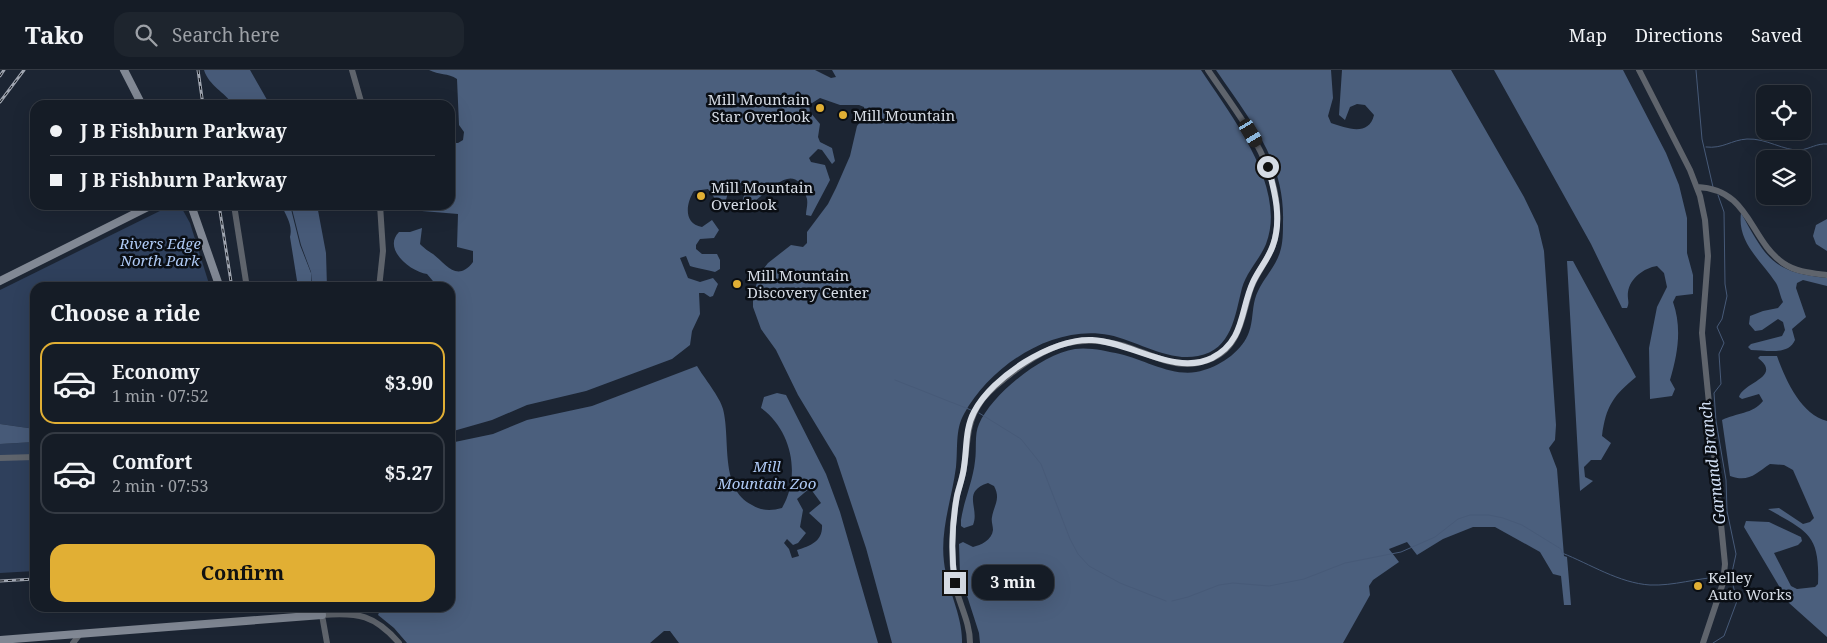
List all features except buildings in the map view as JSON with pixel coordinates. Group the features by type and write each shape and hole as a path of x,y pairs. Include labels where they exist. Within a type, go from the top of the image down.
{"main road":[{"path":"124,70 139,100"},
{"path":"0,281 142,210"},
{"path":"193,210 201,228 218,282"},
{"path":"0,640 311,612"}],"street":[{"path":"352,70 361,100"},
{"path":"970,643 968,626 954,576 955,514 968,429 974,413 984,397 1036,355 1064,343 1081,340 1102,341 1168,361 1190,364 1205,361 1225,350 1236,338 1242,324 1252,284 1269,256 1275,239 1275,198 1268,167 1258,144 1208,70"},
{"path":"1639,70 1684,155 1697,187 1704,212 1708,240 1702,340 1725,564 1719,598 1703,643"},
{"path":"1697,187 1713,190 1743,208 1762,241 1782,262 1801,271 1827,275"},
{"path":"235,210 246,282"},
{"path":"380,210 383,251 380,282"},
{"path":"0,458 30,457"},
{"path":"322,612 327,643"},
{"path":"331,612 369,618 382,625 399,643"},
{"path":"73,643 80,634"}],"green space":[{"name":"Rivers Edge North Park","path":"162,210 183,210 190,223 208,282 30,282 30,428 0,424 0,290"},
{"path":"30,442 30,571 0,573 0,444"}],"shaded area":[{"path":"204,70 250,70 267,100 229,100 206,76"},
{"path":"429,70 815,70 831,78 836,77 832,70 1201,70 1253,152 1263,175 1269,199 1271,222 1266,244 1244,282 1230,330 1218,347 1198,356 1187,357 1164,354 1109,335 1088,333 1066,336 1025,352 1007,365 975,396 959,426 956,467 947,514 943,550 946,572 960,623 962,643 892,643 866,548 836,458 798,395 776,350 761,329 753,307 753,294 761,272 768,263 791,245 803,247 807,243 807,232 828,204 850,156 857,126 865,116 864,107 859,105 840,105 820,98 809,105 810,112 820,124 818,137 820,142 832,148 835,161 832,164 822,150 818,149 809,158 811,162 825,165 830,180 811,216 806,215 807,199 802,186 795,180 788,179 780,182 747,206 742,202 745,192 741,183 730,184 724,202 716,200 708,189 694,191 688,207 689,217 692,222 702,227 712,220 719,230 714,238 700,239 696,249 702,254 717,254 720,260 720,269 715,272 693,267 690,266 686,256 680,258 688,278 700,282 713,278 718,284 713,296 710,297 704,293 699,293 700,314 692,331 690,345 672,359 586,391 527,405 492,420 455,431 455,282 434,282 427,274 413,269 401,259 394,245 399,232 410,232 422,228 420,244 452,270 462,271 473,262 473,251 457,247 458,214 422,211 455,210 455,143 463,140 464,132 459,125 457,79"},
{"path":"1216,70 1331,70 1333,98 1328,116 1331,123 1343,127 1362,129 1371,122 1374,115 1365,105 1357,104 1350,107 1345,120 1339,115 1342,70 1451,70 1524,197 1538,226 1544,251 1556,425 1555,440 1549,448 1557,469 1564,556 1567,557 1571,605 1564,605 1561,576 1553,574 1540,552 1495,527 1473,527 1443,539 1417,555 1407,542 1389,549 1399,562 1373,580 1369,586 1370,595 1343,643 980,643 979,633 960,574 959,544 963,542 973,547 986,542 991,537 993,530 992,519 997,495 994,486 988,483 975,491 973,496 975,519 973,525 964,528 961,526 961,520 974,468 977,428 995,400 1020,377 1062,352 1075,349 1098,350 1120,354 1172,371 1194,372 1211,368 1225,361 1242,345 1249,332 1257,293 1275,264 1281,249 1283,230 1282,200 1278,179 1263,141"},
{"path":"1494,70 1623,70 1666,153 1679,185 1687,218 1687,253 1693,275 1693,294 1676,296 1673,302 1676,312 1678,341 1670,380 1675,389 1672,396 1650,399 1649,348 1657,307 1667,287 1664,273 1657,266 1638,274 1629,287 1627,308 1622,308 1591,244"},
{"path":"284,210 291,210 300,245 311,273 311,282 297,282 290,237 290,225"},
{"path":"292,210 318,210 326,253 327,282 312,282 311,272 301,245"},
{"path":"1741,213 1765,252 1782,267 1794,272 1827,278 1827,286 1803,280 1797,283 1796,288 1806,317 1792,329 1795,340 1792,345 1782,350 1751,350 1748,347 1751,344 1782,336 1785,330 1783,322 1778,319 1762,330 1755,331 1749,324 1750,316 1778,308 1783,302 1776,283 1746,242 1741,224"},
{"path":"1827,219 1827,251 1816,244 1813,236 1816,225"},
{"path":"1567,261 1573,261 1636,377 1616,396 1608,409 1602,436 1611,443 1601,460 1591,460 1584,467 1585,477 1593,481 1580,491"},
{"path":"1760,356 1777,356 1795,395 1809,412 1827,421 1827,637 1789,603 1744,527 1746,521 1769,522 1801,537 1802,541 1798,545 1774,553 1791,586 1797,589 1815,587 1818,584 1817,554 1809,536 1793,523 1768,509 1779,508 1803,524 1810,522 1814,518 1793,470 1784,465 1770,464 1747,478 1730,476 1722,420 1749,411 1763,401 1759,394 1742,399 1739,397 1747,387 1764,375 1765,365 1758,358"},
{"path":"697,366 723,409 730,475 735,487 742,497 752,505 770,510 782,508 788,495 792,468 790,454 780,428 772,417 761,408 764,397 777,393 786,395 826,474 840,512 878,643 679,643 670,631 664,631 650,643 407,643 394,628 378,615 379,612 455,612 455,442 493,434 527,420 592,406","holes":["810,488 821,503 809,513 822,525 822,531 815,542 797,550 799,556 792,558 789,549 784,543 787,539 793,545 798,543 806,533 800,527 803,510 797,499"]},
{"path":"0,424 30,428 30,442 0,444"}],"waterway":[{"name":"Garnand Branch","path":"1696,70 1702,139 1713,187"},
{"path":"1706,147 1717,147 1747,139 1761,140 1794,150 1827,144"},
{"name":"Garnand Branch","path":"1713,643 1724,636 1737,601 1731,577 1736,554 1727,511 1726,480 1716,421 1714,393 1721,384 1719,354 1724,343 1717,327 1722,319 1727,296 1725,284 1724,212 1718,195"},
{"path":"895,380 971,410"},
{"path":"979,413 1021,439 1041,464 1070,539 1078,554 1089,566 1120,583 1166,601"},
{"path":"1172,601 1219,585 1233,583 1269,586 1304,579 1345,563 1401,552 1435,537 1458,519 1470,515 1489,515 1522,525 1561,549 1562,553 1638,584 1659,585 1720,577"}],"railway":[{"path":"0,76 4,70"},
{"path":"0,102 24,70"},
{"path":"198,70 202,100"},
{"path":"220,210 231,282"},
{"path":"0,581 30,579"}],"place":[{"name":"Mill Mountain Star Overlook","path":"820,108"},
{"name":"Mill Mountain","path":"843,115"},
{"name":"Mill Mountain Overlook","path":"701,196"},
{"name":"Mill Mountain Discovery Center","path":"737,284"},
{"name":"Kelley Auto Works","path":"1698,586"}],"route":[{"path":"955,583 954,553 957,496 964,470 970,421 984,397 990,390 1036,355 1054,346 1074,341 1091,340 1114,343 1183,364 1205,361 1225,350 1236,338 1245,314 1252,284 1269,256 1275,239 1277,228 1276,205 1273,183 1268,167"}],"park label":[{"name":"Mill Mountain Zoo","path":"767,474"}]}
